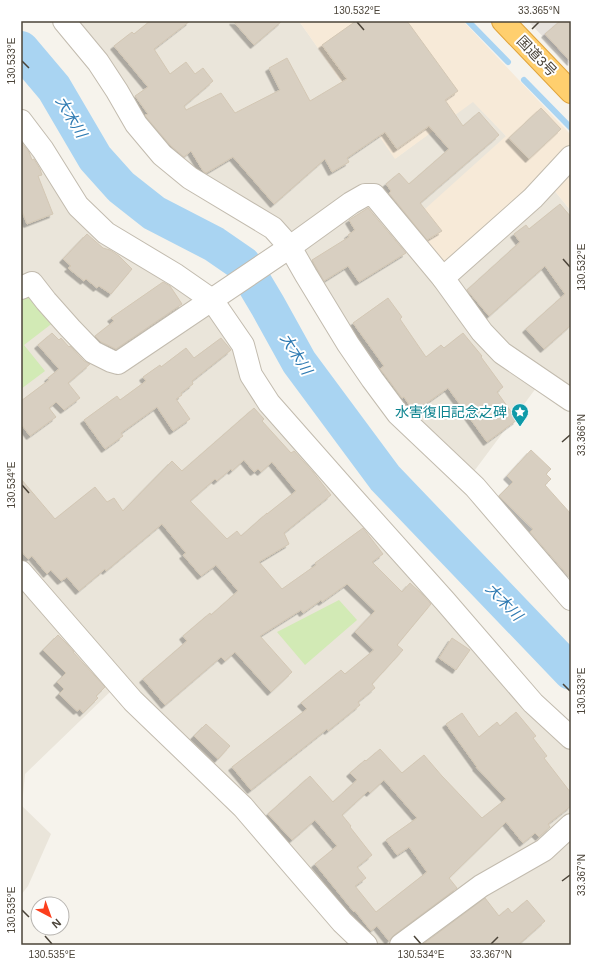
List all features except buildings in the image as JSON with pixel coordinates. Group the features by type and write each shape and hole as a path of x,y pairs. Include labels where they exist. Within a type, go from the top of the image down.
{"highway":[{"name":"国道3号","path":"503,21 571,92"}],"street":[{"path":"64,21 98,62 136,124 162,155 190,178 273,228 290,247 348,344 398,414 475,487 571,599"},
{"path":"21,120 43,150 78,206 106,233 176,275 212,300 243,345 251,375 269,403 445,601 533,703 571,738"},
{"path":"444,278 533,198 571,157"},
{"path":"21,288 32,283 46,301 93,352 111,362 118,363 290,247 365,194 374,195 444,278 482,332 502,353 571,400"},
{"path":"21,572 133,701 243,807 342,922 366,945"},
{"path":"401,945 480,886 544,850 571,825"}],"shaded area":[{"path":"72,21 299,21 396,158 473,101 541,174 571,211 571,406 539,384 472,474 403,413 284,230 175,163"},
{"path":"299,21 463,21 571,135 571,211 541,174 443,267 405,227 506,136 473,102 395,159"},
{"path":"528,21 571,21 571,66"},
{"path":"21,131 76,212 201,297 239,351 571,748 571,945 353,945 244,817 111,691 25,774 22,806 51,834 28,886 21,895"}],"green space":[{"path":"27,293 54,322 24,345 45,371 21,389 21,296"},
{"path":"339,600 357,620 305,665 277,632"}],"waterway":[{"path":"468,21 508,62"},
{"name":"大木川","path":"21,49 54,88 95,158 121,187 154,213 214,244 243,264 299,362 385,478 571,672"},
{"path":"524,80 571,128"}],"place":[{"name":"水害復旧記念之碑","path":"520,427"}]}
